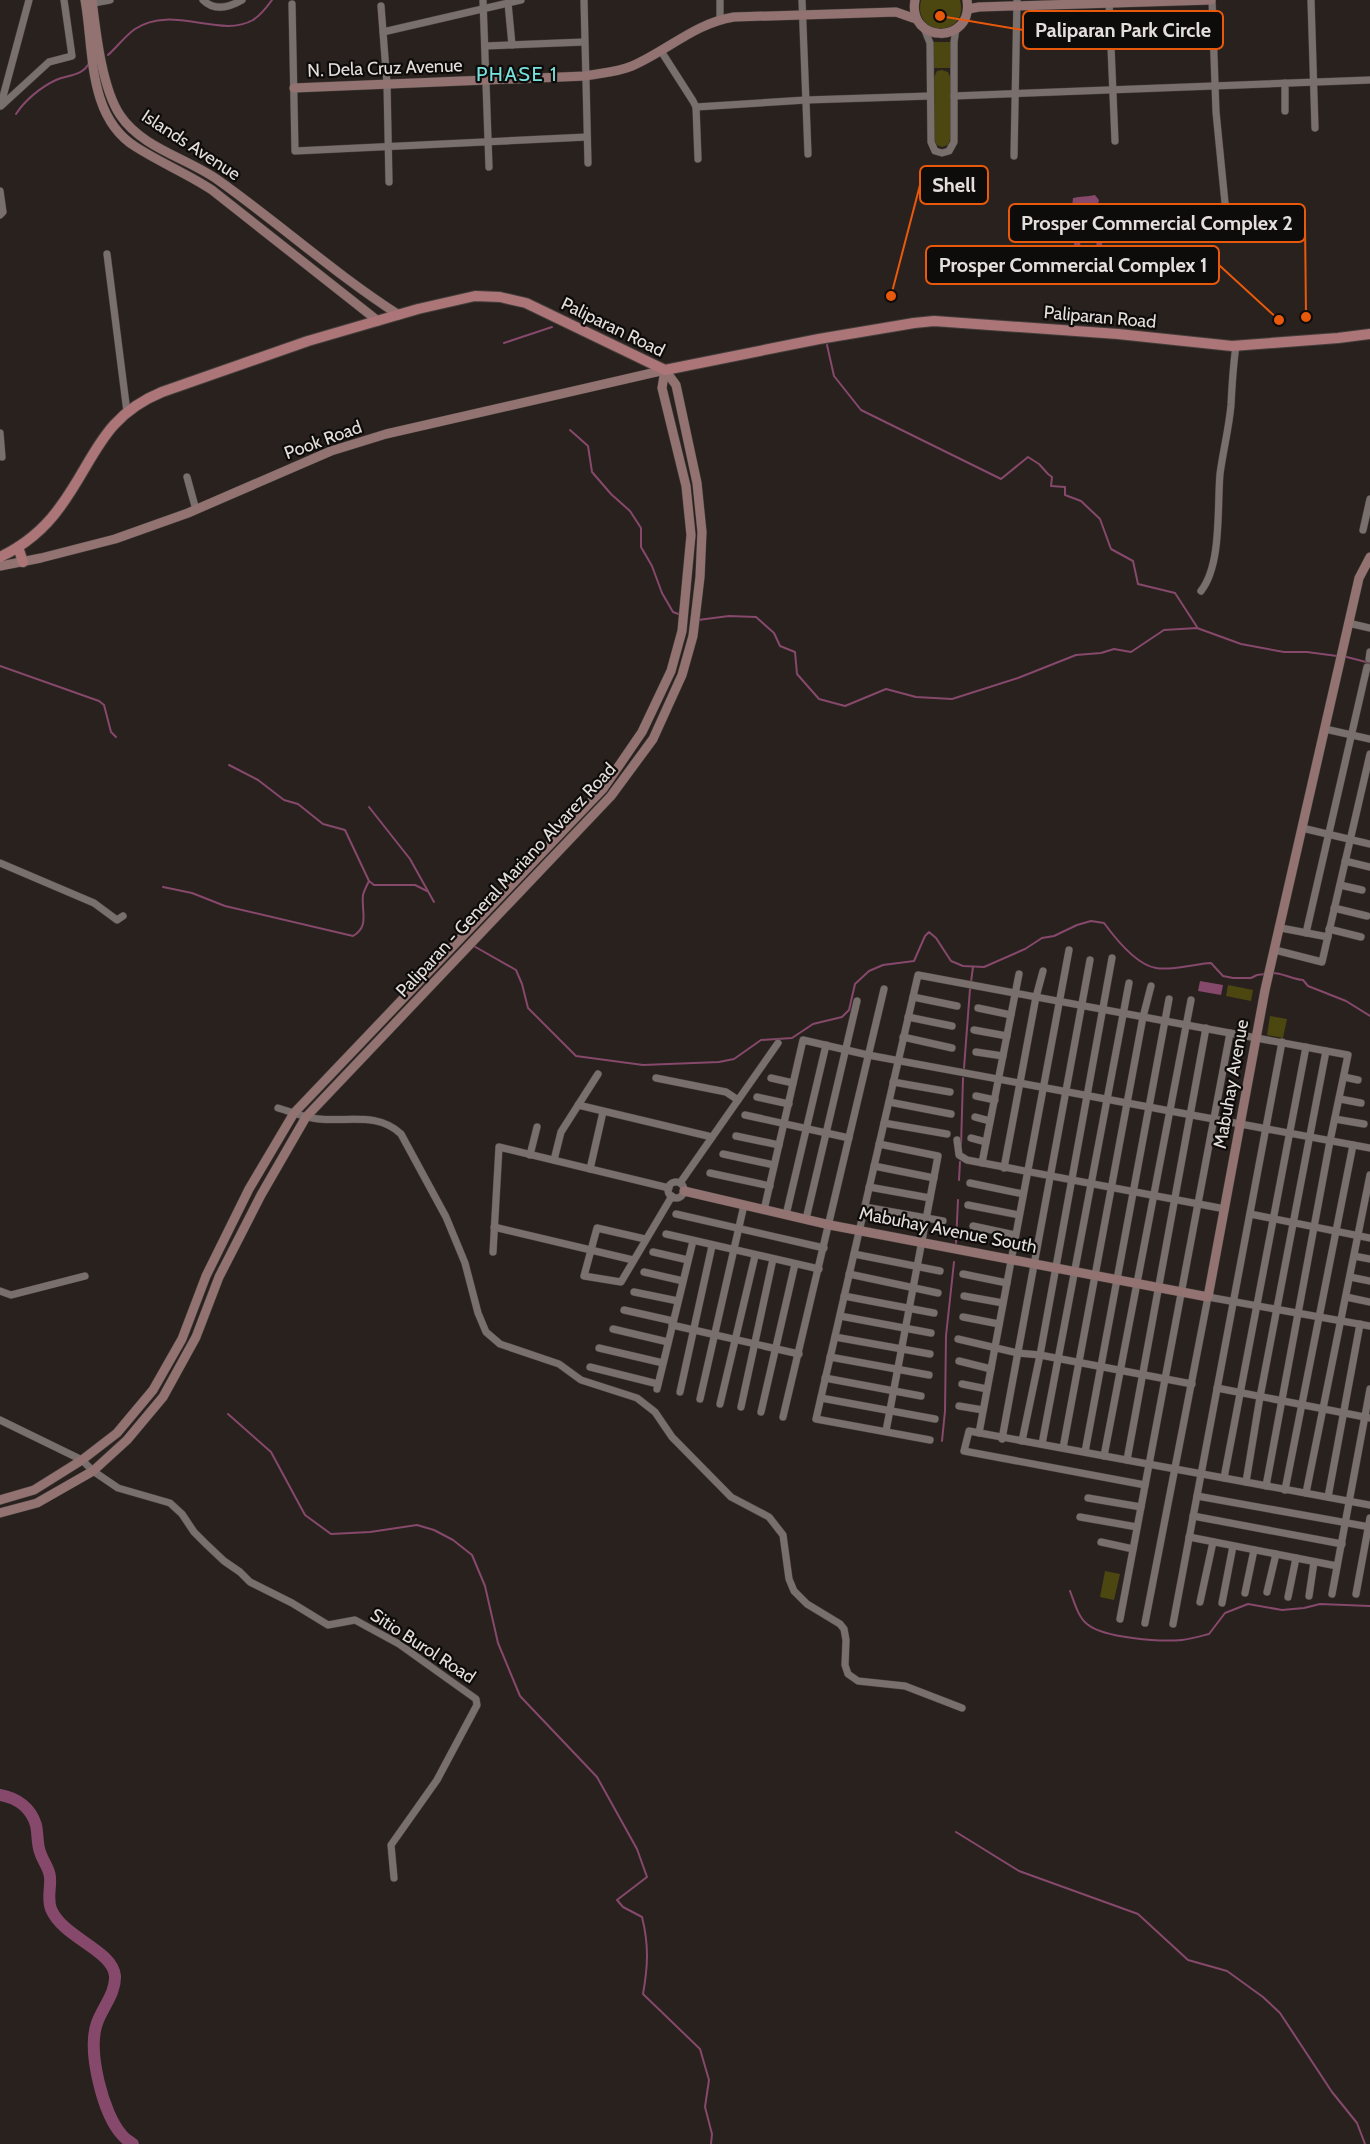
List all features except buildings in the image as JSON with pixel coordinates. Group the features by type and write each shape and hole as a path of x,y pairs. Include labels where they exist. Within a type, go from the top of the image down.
{"main road":[{"name":"Paliparan Road","path":"0,557 18,547 59,509 99,443 127,412 144,400 308,341 465,297 500,297 537,308 665,370 819,339 934,321 1026,326 1236,346 1370,334"},
{"path":"18,547 23,562"}],"street":[{"path":"0,107 29,0"},
{"path":"0,107 49,62 72,56 64,0"},
{"path":"88,2 110,0"},
{"path":"204,0 207,4 222,8 228,8 242,0"},
{"path":"483,0 489,167"},
{"path":"383,32 521,0"},
{"path":"584,0 588,163"},
{"path":"720,0 720,19"},
{"path":"802,0 808,154"},
{"path":"975,0 1109,2 1212,0 1215,85 1226,213"},
{"path":"1311,0 1315,128"},
{"path":"924,28 940,34 956,29 964,20 967,4 979,7 1019,1"},
{"path":"1014,156 1014,92 1019,1"},
{"name":"Islands Avenue","path":"88,2 106,82 119,114 130,127 141,137 198,167 219,181 313,254 399,315"},
{"name":"Islands Avenue","path":"88,2 95,86 110,121 122,135 134,146 212,190 378,321"},
{"path":"914,2 916,19 924,28 930,43 930,142 935,151 942,153 949,151 954,144 956,29"},
{"name":"N. Dela Cruz Avenue","path":"896,12 914,2"},
{"path":"1109,2 1115,141"},
{"path":"508,3 512,45"},
{"path":"292,4 295,151 488,143 587,136"},
{"path":"381,6 387,84 389,182"},
{"name":"N. Dela Cruz Avenue","path":"294,88 585,76 629,68 687,33 720,19 896,12 916,19"},
{"path":"485,46 584,42"},
{"path":"660,51 696,107 698,159"},
{"path":"954,96 1370,80"},
{"path":"1285,83 1285,111"},
{"path":"696,107 806,100 930,96"},
{"path":"0,191 3,212 0,215"},
{"path":"106,254 127,412"},
{"path":"1201,591 1210,576 1217,538 1220,475 1231,406 1232,370 1236,346"},
{"name":"Paliparan - General Mariano Alvarez Road","path":"0,1513 38,1503 93,1471 128,1440 163,1397 196,1337 219,1276 261,1195 306,1118 611,796 653,739 682,675 693,636 700,577 702,532 697,483 676,385 665,370"},
{"name":"Paliparan - General Mariano Alvarez Road","path":"0,1500 34,1490 82,1460 117,1432 153,1390 182,1339 206,1276 240,1208 294,1113 603,789 642,732 671,671 682,631 691,535 686,486 663,388 665,370"},
{"name":"Pook Road","path":"0,566 101,544 196,510 331,451 375,438 665,370"},
{"path":"0,433 2,457"},
{"path":"188,477 196,510"},
{"path":"686,486 697,483"},
{"path":"1363,530 1370,499"},
{"name":"Mabuhay Avenue","path":"1146,1623 1265,990 1281,928 1348,623 1359,578 1370,557"},
{"path":"1348,623 1370,628"},
{"path":"1306,933 1367,667"},
{"path":"1324,729 1370,740"},
{"path":"1275,951 1322,962 1370,754"},
{"path":"1302,828 1370,844"},
{"path":"1345,861 1370,867"},
{"path":"0,863 94,903 117,920 123,916"},
{"path":"1340,885 1362,890"},
{"path":"1334,908 1366,916"},
{"path":"1281,928 1306,933 1361,937"},
{"path":"979,1433 1069,950"},
{"path":"1022,1441 1112,958"},
{"path":"1002,1438 1090,960"},
{"path":"1004,1168 1036,997 1043,971"},
{"path":"982,1163 1019,974"},
{"path":"930,1440 816,1419 918,975 1348,1055 1280,1401 1266,1486"},
{"path":"1042,1444 1129,983"},
{"path":"1063,1448 1143,1017 1151,986"},
{"path":"783,1417 884,989"},
{"path":"913,997 957,1006"},
{"path":"1085,1452 1169,999"},
{"path":"1104,1456 1191,1000"},
{"path":"806,1219 857,1001"},
{"path":"978,1008 1011,1015"},
{"path":"908,1017 952,1026"},
{"path":"1127,1460 1206,1028"},
{"path":"974,1030 1007,1036"},
{"path":"1120,1619 1230,1033"},
{"path":"903,1037 952,1048"},
{"path":"764,1210 803,1040 868,1055 1370,1148"},
{"path":"1173,1624 1282,1042"},
{"path":"672,1196 679,1197 682,1187 712,1137 778,1043"},
{"path":"786,1215 826,1045"},
{"path":"1224,1478 1306,1047"},
{"path":"1246,1482 1326,1051"},
{"path":"976,1052 1003,1056"},
{"path":"554,1160 561,1132 597,1074"},
{"path":"656,1077 726,1092 738,1100"},
{"path":"1344,1077 1358,1080"},
{"path":"771,1078 793,1083"},
{"path":"893,1083 950,1092"},
{"path":"976,1096 995,1100"},
{"path":"757,1097 789,1104"},
{"path":"1340,1099 1361,1103"},
{"path":"889,1102 951,1114"},
{"path":"578,1105 712,1137"},
{"path":"278,1108 306,1118 371,1120 393,1126 401,1134 446,1217 465,1263 478,1313 486,1332 500,1344 559,1364 581,1380 637,1398 655,1412 672,1437 731,1497 769,1517 783,1535 789,1578 794,1591 807,1604 840,1624 844,1629 845,1665 848,1674 858,1681 905,1686 962,1708"},
{"path":"590,1169 603,1112"},
{"path":"745,1115 849,1138"},
{"path":"975,1117 990,1121"},
{"path":"1335,1119 1364,1124"},
{"path":"884,1123 947,1134"},
{"path":"530,1155 537,1127"},
{"path":"736,1136 779,1145"},
{"path":"971,1138 986,1142"},
{"path":"957,1140 959,1155 962,1158 1004,1168 1225,1209"},
{"path":"879,1144 938,1156 886,1431"},
{"path":"1285,1490 1353,1145"},
{"path":"493,1252 499,1147 669,1188"},
{"path":"723,1154 774,1165"},
{"path":"874,1166 934,1178"},
{"path":"710,1173 770,1186"},
{"path":"1306,1493 1358,1236 1366,1215 1370,1175"},
{"path":"669,1188 673,1183 682,1187"},
{"path":"970,1183 1023,1194"},
{"name":"Mabuhay Avenue South","path":"682,1187 744,1205 830,1225 1208,1297"},
{"path":"869,1187 930,1198"},
{"path":"669,1188 672,1196"},
{"path":"645,1239 597,1228 584,1276 621,1282 672,1196"},
{"path":"700,1399 744,1205"},
{"path":"968,1205 1019,1215"},
{"path":"865,1207 943,1221"},
{"path":"676,1214 824,1248"},
{"path":"1250,1214 1370,1238"},
{"path":"973,1226 1015,1235"},
{"path":"494,1227 633,1260"},
{"path":"666,1234 819,1269"},
{"path":"590,1368 658,1386 693,1241"},
{"path":"680,1392 712,1246"},
{"path":"653,1252 688,1260"},
{"path":"854,1254 940,1271"},
{"path":"720,1404 756,1256"},
{"path":"1354,1256 1370,1260"},
{"path":"741,1407 773,1259"},
{"path":"761,1412 795,1264"},
{"path":"644,1272 683,1281"},
{"path":"849,1274 938,1293"},
{"path":"963,1274 1006,1283"},
{"path":"0,1291 10,1295 85,1276"},
{"path":"1350,1277 1370,1281"},
{"path":"634,1292 678,1300"},
{"path":"844,1296 934,1313"},
{"path":"964,1296 1003,1303"},
{"path":"1208,1297 1370,1326"},
{"path":"1346,1297 1370,1302"},
{"path":"624,1310 694,1330 799,1354"},
{"path":"840,1316 931,1333"},
{"path":"963,1317 999,1324"},
{"path":"1328,1497 1360,1324"},
{"path":"613,1329 668,1342"},
{"path":"835,1337 930,1354"},
{"path":"958,1339 1018,1353 1040,1354 1192,1384"},
{"path":"599,1348 663,1363"},
{"path":"830,1357 929,1375"},
{"path":"959,1361 991,1369"},
{"path":"825,1378 921,1396"},
{"path":"962,1384 987,1389"},
{"path":"1217,1388 1367,1417"},
{"path":"1332,1594 1348,1501 1367,1417 1370,1389"},
{"path":"821,1398 935,1419"},
{"path":"959,1406 983,1410"},
{"name":"Sitio Burol Road","path":"0,1420 82,1460 93,1471 118,1488 170,1503 182,1514 194,1532 224,1562 240,1572 250,1582 292,1603 328,1625 355,1620 399,1644 476,1699 477,1705 437,1780 391,1845 394,1878"},
{"path":"1145,1485 964,1451 969,1431 1370,1505"},
{"path":"1197,1496 1369,1527"},
{"path":"1088,1498 1141,1507"},
{"path":"1193,1516 1341,1544"},
{"path":"1080,1517 1137,1527"},
{"path":"1356,1594 1370,1518"},
{"path":"1189,1537 1337,1566"},
{"path":"1101,1542 1133,1549"},
{"path":"1200,1602 1213,1542"},
{"path":"1222,1603 1233,1546"},
{"path":"1245,1593 1254,1550"},
{"path":"1267,1592 1276,1554"},
{"path":"1288,1597 1296,1558"},
{"path":"1309,1596 1314,1562"}],"shaded area":[{"path":"921,0 960,0 961,12 957,21 950,27 932,27 925,22 921,13"},
{"path":"934,42 950,42 950,68 934,68"},
{"path":"937,71 948,72 950,77 950,140 948,145 942,147 934,140 934,77"},
{"path":"1095,195 1099,200 1098,204 1093,204 1092,210 1083,211 1072,207 1073,198"},
{"path":"1100,215 1101,219 1100,254 1098,258 1084,260 1073,241 1071,223 1075,218","holes":["1096,217 1099,223 1094,236 1096,251 1094,254 1083,255 1075,223"]},
{"path":"1200,981 1223,985 1221,995 1198,991"},
{"path":"1228,985 1253,990 1251,1001 1226,996"},
{"path":"1270,1016 1287,1019 1283,1038 1267,1035"},
{"path":"1105,1571 1120,1574 1114,1600 1100,1597"}],"waterway":[{"path":"108,55 131,32 149,22 180,20 211,25 240,25 256,18 272,0"},
{"path":"16,114 39,90 56,80 79,73 89,63"},
{"path":"504,343 552,327"},
{"path":"827,345 834,376 861,410 1001,479 1028,457 1039,464 1052,477 1051,486 1065,487 1065,495 1081,501 1100,519 1111,549 1133,561 1138,584 1175,593 1197,627"},
{"path":"570,430 588,446 592,472 630,511 641,528 641,547 652,566 662,593 673,612 681,615"},
{"path":"698,620 729,616 756,617 774,633 780,646 795,652 797,674 819,699 845,706 886,689 916,697 952,699 1018,678 1076,655 1101,653 1114,649 1131,652 1164,630 1197,628 1241,644 1284,652 1337,656"},
{"path":"1343,656 1370,663"},
{"path":"0,666 99,701 104,705 111,732 116,737"},
{"path":"229,765 258,780 284,800 298,804 323,824 345,830 369,881 374,885 415,885 427,891"},
{"path":"369,807 410,859 434,902"},
{"path":"163,887 192,893 225,906 353,936 363,923 363,895 369,881"},
{"path":"472,945 516,970 528,1008 576,1056 643,1065 719,1062 734,1059 761,1040 792,1038 813,1024 842,1017 849,1010 855,984 869,971 883,965 914,961 929,932 936,938 951,961 963,966 984,967 1025,949 1042,938 1054,936 1091,921 1104,923 1127,950 1149,966 1169,969 1211,963 1223,976 1251,978 1265,974"},
{"path":"971,982 973,967"},
{"path":"1271,973 1303,980 1308,986 1346,1001 1370,1016"},
{"path":"964,1068 970,989"},
{"path":"961,1146 963,1078"},
{"path":"959,1180 960,1162"},
{"path":"956,1243 958,1200"},
{"path":"942,1441 945,1411 946,1336 954,1262"},
{"path":"228,1414 271,1452 305,1515 331,1534 370,1532 417,1525 434,1530 453,1540 472,1555 485,1586 498,1643 520,1696 597,1777 637,1849 647,1877 617,1900 623,1907 642,1917 647,1956 643,1994 700,2049 709,2080 705,2107 712,2134 711,2144"},
{"path":"1070,1591 1081,1617 1095,1629 1119,1636 1161,1640 1182,1640 1209,1634 1225,1613 1248,1604 1282,1610 1320,1604 1370,1606"},
{"path":"0,1795 22,1805 34,1819 39,1849 49,1873 50,1905 57,1919 97,1951 112,1967 115,1982 97,2023 94,2049 99,2082 109,2113 122,2135 133,2144"},
{"path":"956,1832 1019,1871 1138,1914 1188,1960 1227,1971 1263,1997 1280,2013 1332,2092 1357,2123 1365,2144"}],"place":[{"name":"Paliparan Park Circle","path":"940,16"},
{"name":"Shell","path":"891,296"},
{"name":"Prosper Commercial Complex 2","path":"1306,317"},
{"name":"Prosper Commercial Complex 1","path":"1279,320"}],"district":[{"name":"PHASE 1","path":"517,74"}]}
